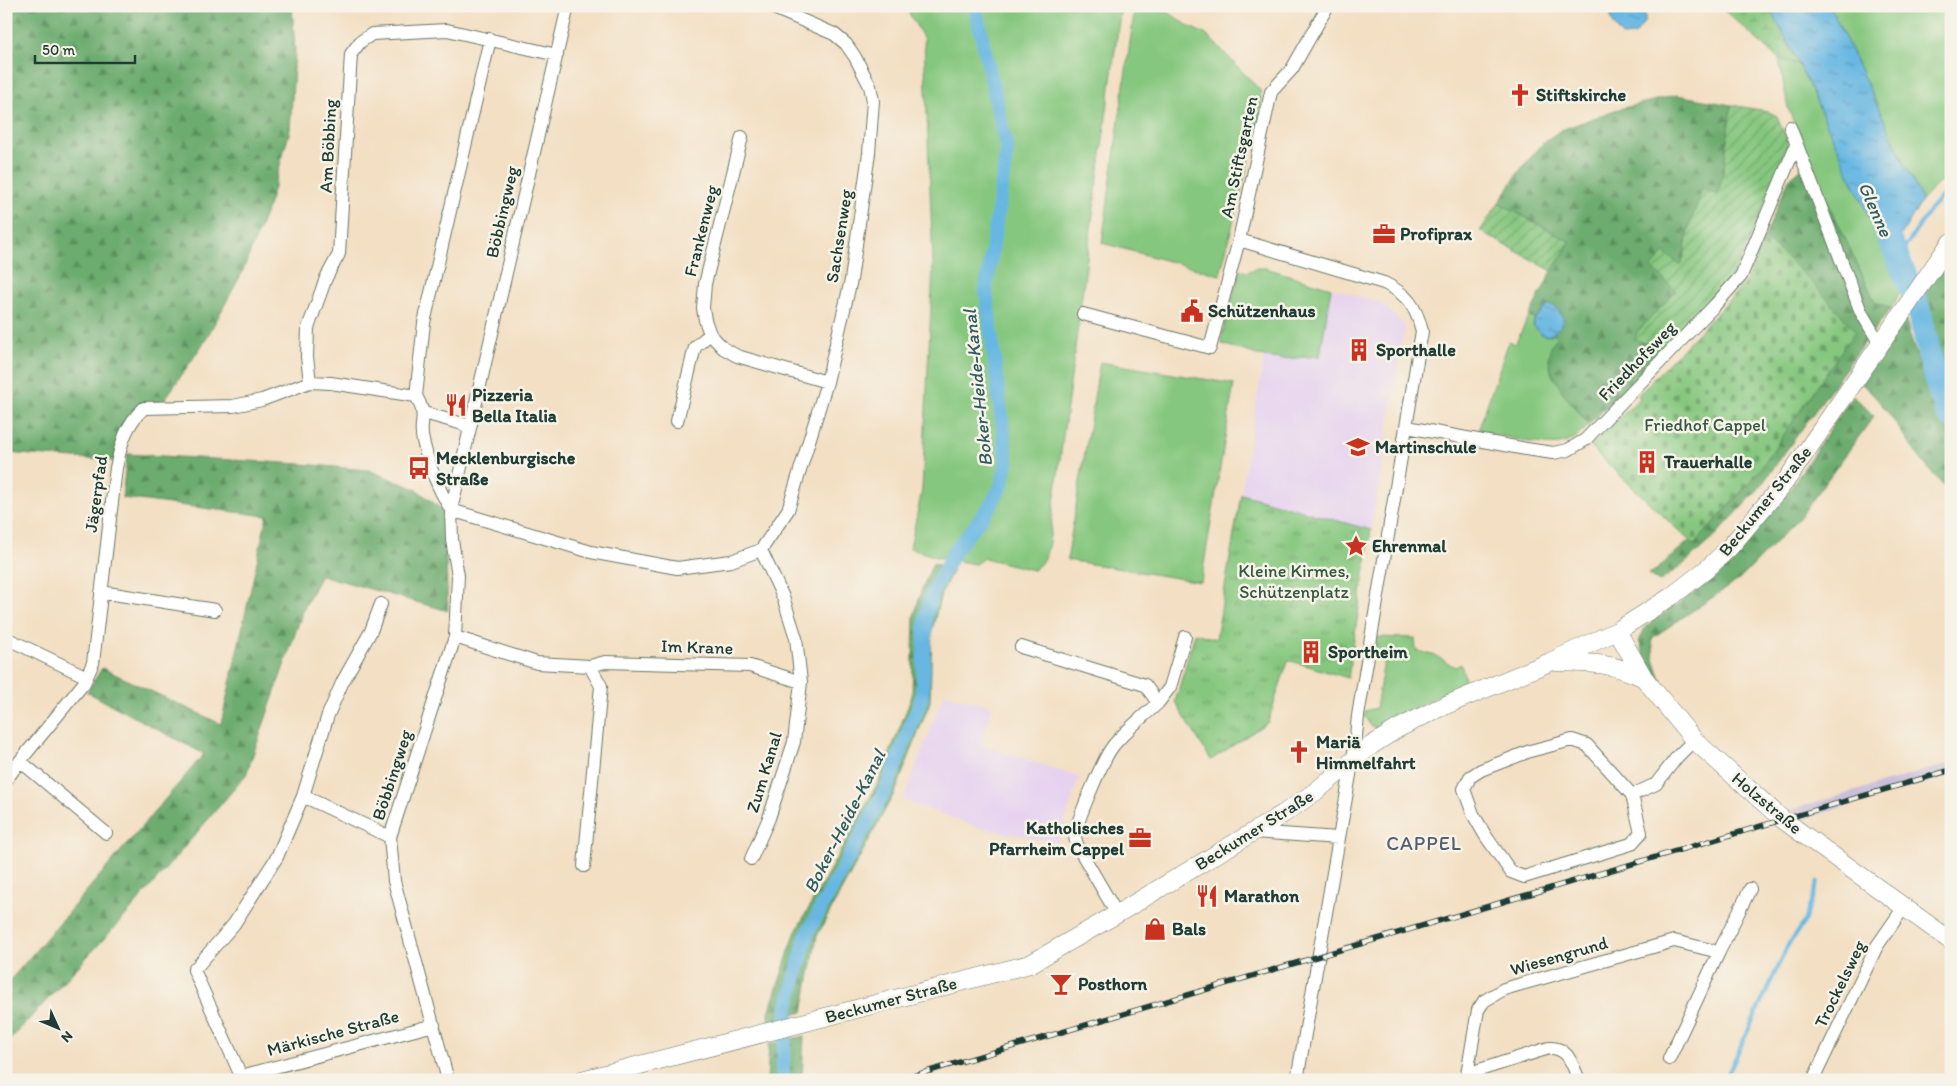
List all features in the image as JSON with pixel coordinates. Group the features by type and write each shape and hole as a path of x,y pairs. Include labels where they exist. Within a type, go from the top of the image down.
{"main road":[{"name":"Beckumer Straße","path":"582,1080 1030,964 1254,832 1315,792 1372,745 1397,729 1439,708 1550,662 1617,631 1708,569 1730,547 1785,482 1951,242"},
{"name":"Holzstraße","path":"1617,631 1644,678 1694,740 1782,819 1951,940"},
{"path":"1550,662 1605,664 1624,669 1644,678"}],"street":[{"name":"Böbbingweg","path":"448,1080 394,881 390,837 455,637 458,576 452,540 451,510 568,6"},
{"name":"Sachsenweg","path":"761,550 788,510 828,382 851,280 869,153 873,101 870,86 846,44 834,34 776,8"},
{"name":"Am Stiftsgarten","path":"1083,314 1210,348 1239,240 1271,92 1292,69 1326,9"},
{"name":"Am Böbbing","path":"310,382 307,358 308,328 326,278 339,254 351,54 360,42 372,34 447,30 556,55"},
{"path":"470,426 424,413 416,396 424,323 490,39"},
{"path":"1790,127 1861,312 1880,343"},
{"name":"Frankenweg","path":"710,334 704,320 705,284 742,137"},
{"name":"Friedhofsweg","path":"1407,427 1554,453 1568,450 1585,440 1715,306 1741,276 1796,145"},
{"path":"1239,240 1384,283 1400,291 1414,306 1419,316 1422,331 1338,838 1335,866 1317,957 1297,1080"},
{"path":"677,421 695,347 710,334 723,348 736,356 828,382"},
{"path":"310,382 331,383 416,396"},
{"name":"Jägerpfad","path":"6,780 87,677 93,663 116,468 122,439 133,418 144,408 233,406 262,400 310,382"},
{"name":"Böbbingweg","path":"424,413 422,439 438,488 451,510"},
{"path":"451,510 591,552 677,568 731,561 761,550"},
{"name":"Zum Kanal","path":"751,859 769,818 794,742 801,682 796,638 782,597 761,550"},
{"path":"101,592 215,610"},
{"name":"Märkische Straße","path":"381,604 371,631 343,680 328,716 303,796 277,857 234,924 194,970 236,1078 434,1025"},
{"name":"Im Krane","path":"455,637 537,663 590,666 605,662 750,666 801,682"},
{"path":"1117,914 1078,847 1075,837 1097,777 1111,748 1121,736 1158,703 1170,687 1185,637"},
{"path":"6,638 87,677"},
{"path":"1021,646 1145,686 1158,703"},
{"path":"584,866 601,686 590,666"},
{"path":"1572,740 1588,746 1632,796 1641,833 1631,844 1524,877 1511,872 1485,835 1473,814 1464,789 1470,777 1481,770 1530,751 1572,740"},
{"path":"1632,796 1656,784 1677,756 1694,740"},
{"path":"20,761 106,833"},
{"path":"303,796 390,837"},
{"path":"1254,832 1338,838"},
{"path":"1669,1059 1750,889"},
{"name":"Trockelsweg","path":"1813,1080 1877,946 1904,907"},
{"name":"Wiesengrund","path":"1579,1080 1566,1052 1557,1047 1549,1048 1466,1077 1478,1010 1484,1001 1504,989 1674,941 1719,952"}],"shaded area":[{"path":"1257,268 1266,268 1378,302 1405,326 1371,530 1241,494 1264,357 1222,344 1221,339 1240,270 1247,272"},
{"path":"944,694 992,706 981,745 1079,777 1058,843 976,827 903,800"},
{"path":"1951,763 1951,776 1802,819 1791,810"}],"green space":[{"path":"6,6 292,6 295,51 290,130 270,201 242,273 205,341 161,405 132,417 115,461 6,453"},
{"path":"905,6 1121,6 1049,544 1043,559 1033,570 984,558 975,564 936,557 910,548 922,490 933,265 924,39"},
{"path":"1135,6 1159,6 1190,27 1207,35 1260,90 1262,107 1220,275 1102,243"},
{"path":"1719,6 1769,6 1799,64 1779,59"},
{"path":"1830,6 1951,6 1951,171 1922,200"},
{"path":"1779,59 1799,64 1902,289 1891,309 1875,302 1809,162 1788,108"},
{"path":"1677,95 1731,105 1724,169 1718,194 1702,191 1688,230 1676,291 1637,332 1663,350 1589,425 1558,384 1549,360 1551,349 1557,338 1553,334 1564,319 1557,308 1549,305 1535,318 1529,316 1552,271 1570,242 1499,203 1520,170 1545,141 1561,130 1615,110"},
{"path":"1731,105 1767,111 1777,116 1788,143 1756,226 1736,270 1712,300 1663,350 1635,339 1637,332 1676,291 1652,268 1664,253 1680,265 1684,257 1688,230 1702,190 1718,194 1724,169"},
{"path":"1809,162 1875,302 1891,309 1866,340 1757,491 1715,536 1685,563 1659,582 1648,574 1656,570 1689,541 1694,545 1756,475 1779,250 1764,239 1789,179"},
{"path":"1499,203 1570,242 1552,271 1480,231"},
{"name":"Friedhof Cappel","path":"1764,239 1801,271 1855,331 1756,475 1694,545 1590,447 1640,398 1638,395 1733,296 1747,279"},
{"path":"1951,253 1951,386 1924,291"},
{"path":"1257,268 1266,268 1331,288 1320,356 1282,359 1264,357 1222,344 1221,338 1240,270 1247,272"},
{"path":"1529,316 1535,318 1533,321 1547,336 1553,334 1557,338 1551,351 1550,366 1552,375 1589,425 1578,436 1564,443 1534,443 1478,431 1509,341 1515,344"},
{"path":"1905,319 1925,382 1940,416 1951,432 1951,490 1933,474 1883,406 1861,383"},
{"path":"1100,362 1234,384 1201,582 1067,560"},
{"path":"1853,395 1874,416 1800,517 1740,579 1652,638 1654,658 1664,689 1646,661 1639,641 1646,626 1716,577 1783,499"},
{"path":"127,454 302,464 368,470 416,489 444,511 448,611 321,575 304,608 246,775 128,913 6,1044 6,985 204,754 87,692 102,668 221,724 267,516 122,498"},
{"name":"Kleine Kirmes, Schützenplatz","path":"1241,494 1371,530 1348,678 1288,660 1268,722 1211,760 1175,702 1195,633 1216,639"},
{"path":"933,563 953,570 941,594 932,631 930,702 897,788 817,936 803,1012 769,1021 769,1012 795,933 879,781 912,696 914,616 921,591"},
{"path":"1377,637 1415,638 1416,650 1436,656 1455,667 1461,664 1466,682 1376,727 1371,726 1364,716 1365,711 1376,708 1385,656 1374,654"},
{"path":"804,1036 802,1080 767,1080 769,1044"}],"water":[{"path":"1611,6 1645,6 1645,21 1635,35 1622,36 1619,33 1611,19"},
{"path":"1769,6 1830,6 1922,200 1888,258 1799,64"},
{"path":"1549,305 1555,306 1564,319 1553,333 1547,336 1541,334 1533,326 1535,318"}],"waterway":[{"name":"Boker-Heide-Kanal","path":"782,1080 787,1010 807,934 888,785 922,697 926,616 932,593 954,552 991,505 1002,484 1007,462 986,290 1007,150 975,6"},
{"path":"1898,258 1932,207 1951,187"},
{"name":"Glenne","path":"1881,219 1919,310 1935,377 1947,412 1951,417"},
{"path":"1725,1080 1788,945 1804,922 1818,882"}],"railway":[{"path":"899,1080 1951,770"}],"place":[{"name":"Stiftskirche","path":"1520,95"},
{"name":"Profiprax","path":"1384,234"},
{"name":"Schützenhaus","path":"1192,311"},
{"name":"Sporthalle","path":"1359,350"},
{"name":"Pizzeria Bella Italia","path":"456,405"},
{"name":"Martinschule","path":"1358,447"},
{"name":"Trauerhalle","path":"1647,462"},
{"name":"Mecklenburgische Straße","path":"419,468"},
{"name":"Ehrenmal","path":"1356,546"},
{"name":"Sportheim","path":"1311,652"},
{"name":"Mariä Himmelfahrt","path":"1299,752"},
{"name":"Katholisches Pfarrheim Cappel","path":"1140,838"},
{"name":"Marathon","path":"1207,896"},
{"name":"Bals","path":"1155,929"},
{"name":"Posthorn","path":"1061,984"}],"district":[{"name":"CAPPEL","path":"1424,843"}]}
